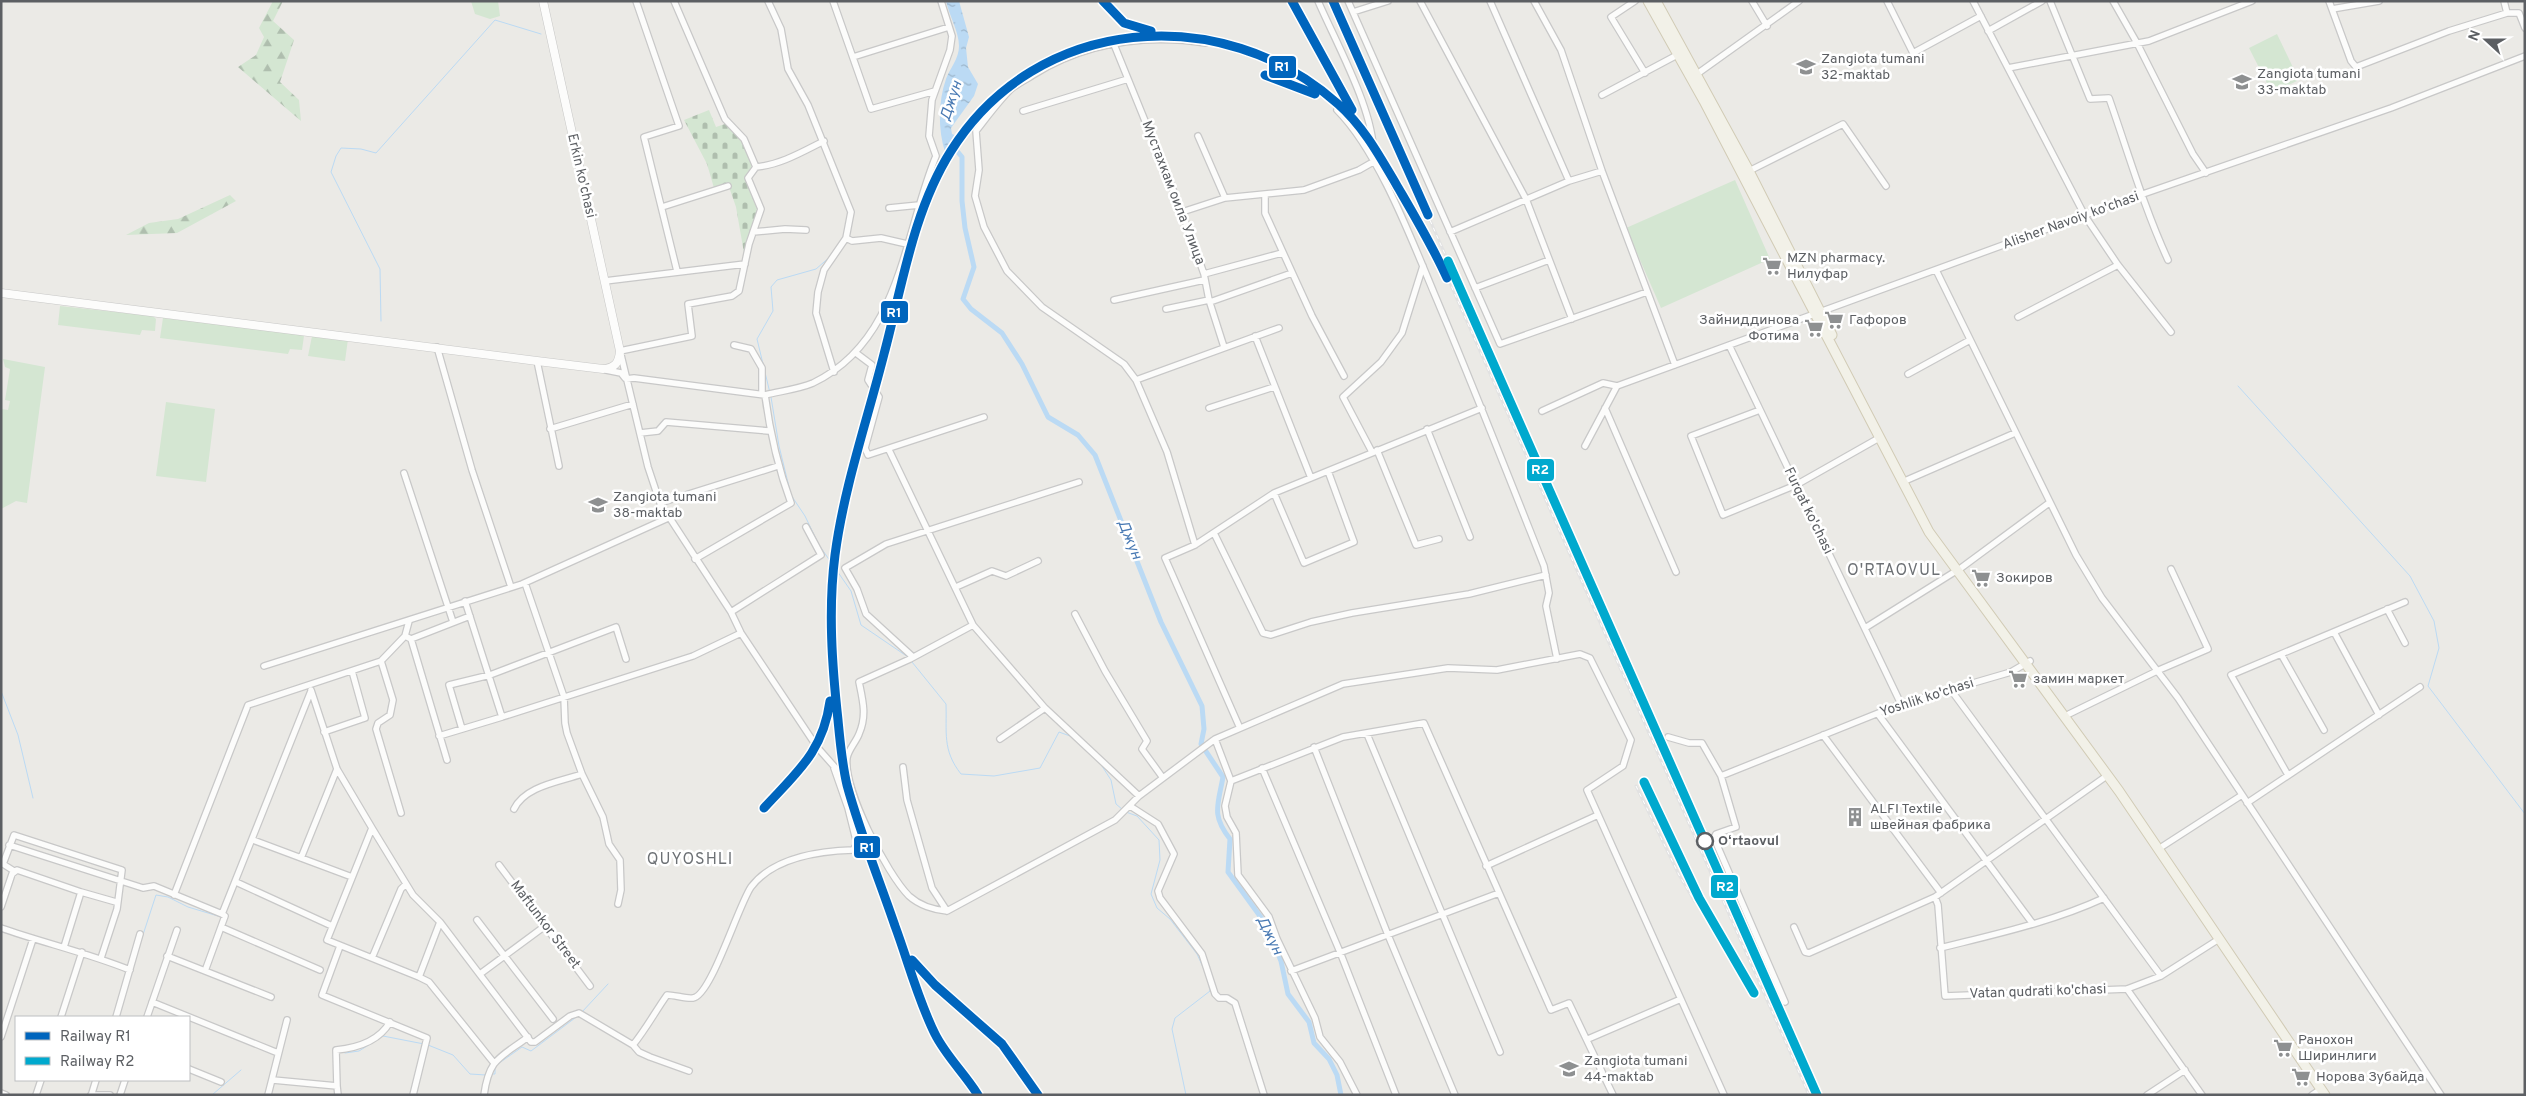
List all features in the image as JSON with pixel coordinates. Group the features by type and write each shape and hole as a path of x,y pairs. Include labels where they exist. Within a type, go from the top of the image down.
{"main road":[{"name":"Erkin ko'chasi","path":"543,1 620,351"},
{"path":"1648,1 1679,54 1933,529 1958,570"},
{"path":"1656,1 1749,171 1879,438 1921,518 2108,775 2323,1092"},
{"path":"1,294 603,369 615,366 620,351"},
{"path":"2028,663 2069,714 2124,789 2330,1095"}],"street":[{"path":"636,1 679,126 644,137 677,271"},
{"path":"674,1 724,119 744,139 756,167"},
{"path":"768,1 781,29 788,69 808,105 824,141 851,212 846,238 824,270 823,280 818,292 816,313 834,372"},
{"path":"833,1 871,109 935,91"},
{"path":"626,379 634,378 764,394 811,384 834,372 856,353 871,335 899,279 907,244 936,156 929,136 932,100 950,50 952,36 941,1"},
{"path":"1318,1 1368,114 1375,146 1373,162"},
{"path":"1348,1 1500,344 1647,292"},
{"path":"1353,12 1388,1"},
{"path":"1420,1 1526,199 1572,318"},
{"path":"1490,1 1569,181"},
{"path":"1534,1 1561,50 1602,171 1674,365"},
{"path":"1635,1 1611,17 1645,73"},
{"path":"1752,1 1766,26"},
{"path":"1697,74 1799,1"},
{"path":"1887,1 1913,52 1981,16"},
{"path":"1973,1 2085,216 2118,264 2171,332"},
{"path":"1988,31 2042,1"},
{"path":"2050,1 2090,99 2109,98 2143,194 2148,218 2168,260"},
{"path":"2113,1 2137,43 2193,154 2206,173"},
{"path":"2008,68 2149,41 2252,1"},
{"path":"2329,1 2350,61 2356,67 2449,31 2507,13 2519,13 2525,28"},
{"path":"2332,9 2379,1"},
{"path":"2504,1 2507,13"},
{"path":"853,57 949,27"},
{"path":"1196,545 1167,452 1136,380 1124,364 1042,307 1007,271 984,227 975,196 979,170 976,131 1011,88 1047,66 1113,42 1142,39 1175,39 1206,43"},
{"name":"Мустахкам оила Улица","path":"1113,42 1182,212 1204,277 1209,301 1224,347"},
{"path":"1602,95 1636,75 1645,73 1679,54"},
{"name":"Alisher Navoiy ko'chasi","path":"1542,411 1603,383 1617,386 2143,194 2391,108 2525,56"},
{"path":"1023,111 1128,79"},
{"path":"1337,110 1349,122 1373,162 1406,226 1482,408 1544,566 1549,593 1546,606 1557,659"},
{"path":"1749,171 1843,124 1886,186"},
{"path":"1198,136 1226,198"},
{"path":"824,141 785,160 768,166 756,167 748,178 761,209 753,232 739,291 732,296 688,304 692,336 620,351 653,486 660,503 731,612 741,633 833,766 848,782 888,870 910,897 933,910 947,912 1115,820 1140,796 1214,739 1239,726 1343,684 1448,668 1497,670 1580,654 1590,658 1631,740 1623,766 1587,790 1724,1095"},
{"path":"1182,212 1226,198 1304,190 1359,170 1373,162"},
{"path":"1450,232 1569,181 1602,171"},
{"path":"662,207 728,186"},
{"path":"1266,195 1264,213 1344,376"},
{"path":"889,208 919,205"},
{"path":"753,232 785,229 806,230"},
{"path":"846,238 852,241 881,238 907,244"},
{"path":"1114,300 1204,277 1282,253"},
{"path":"1475,288 1549,260"},
{"path":"605,281 745,264"},
{"path":"2018,316 2118,264"},
{"path":"1423,266 1402,333 1381,362 1343,397 1374,451 1416,545 1439,539"},
{"path":"1936,270 2048,503 2102,598 2159,670 2441,1095"},
{"path":"1166,309 1209,301 1292,273"},
{"path":"1136,380 1279,328"},
{"path":"1255,336 1311,478"},
{"path":"1908,374 1970,340"},
{"path":"696,559 792,503 778,466 776,449 769,431 762,368 751,349 734,345"},
{"name":"Furqat ko'chasi","path":"1729,345 1901,704"},
{"path":"437,347 472,470 511,587"},
{"path":"856,353 872,366 868,380 879,397 865,448 868,454 889,450 984,417"},
{"path":"537,361 559,466"},
{"path":"603,369 621,373 626,379"},
{"path":"1208,408 1274,386"},
{"path":"1585,446 1617,386"},
{"path":"550,429 633,404"},
{"path":"1239,726 1165,558 1196,545 1274,493 1482,408"},
{"path":"1605,408 1676,572"},
{"path":"1760,410 1691,436 1723,515 1796,485 1879,438"},
{"path":"640,433 658,431 666,422 769,431"},
{"path":"1427,429 1470,537"},
{"path":"1907,480 2015,433"},
{"path":"889,450 974,625 1045,708 1140,796"},
{"path":"660,503 778,466"},
{"path":"1274,493 1304,563 1354,542 1328,470"},
{"path":"404,473 453,622"},
{"path":"912,657 866,614 857,589 845,568 886,544 1079,482"},
{"path":"1865,628 1958,570 2048,503"},
{"path":"264,666 409,621 525,582 668,518"},
{"path":"731,612 821,556 806,527"},
{"path":"1214,533 1262,633 1271,635 1311,622 1352,613 1469,594 1546,575"},
{"path":"956,588 992,571 1006,576 1038,561"},
{"path":"2069,714 2159,670 2208,649 2171,569"},
{"path":"525,582 564,697 565,723 582,774 603,817 608,844 620,860 621,890 618,904"},
{"path":"465,602 502,716"},
{"path":"2288,775 2231,675 2405,602"},
{"path":"2388,609 2405,643"},
{"path":"1075,614 1105,672 1142,730 1147,741 1142,749 1163,778"},
{"path":"174,895 248,705 310,687 381,661 408,637 470,616"},
{"path":"409,621 408,637 447,760"},
{"path":"848,782 847,758 859,733 865,714 859,682 974,625"},
{"path":"462,729 448,685 490,675 616,627 626,659"},
{"path":"2334,632 2379,714"},
{"path":"439,736 693,656 741,633"},
{"path":"2281,654 2324,730"},
{"path":"381,661 393,700 390,715 378,723 376,729 401,813"},
{"name":"Yoshlik ko'chasi","path":"1721,776 1901,704 2011,672 2028,663"},
{"path":"324,732 364,718 352,671"},
{"path":"310,687 337,769 406,884 413,895 440,922 531,1042 535,1042 570,1016 579,1013 633,1045 640,1052 689,1071"},
{"path":"222,914 254,840 310,687"},
{"path":"2247,802 2420,687"},
{"path":"1951,690 2161,976"},
{"path":"1000,739 1045,708"},
{"path":"1878,714 2033,924"},
{"path":"1231,781 1343,737 1424,724 1551,1010 1569,1004 1588,1039 1613,1095"},
{"path":"1367,734 1500,1052"},
{"path":"1823,735 1938,895"},
{"path":"1668,737 1688,743 1702,743 1721,776 1736,827 1716,834 1714,838 1785,1002"},
{"path":"1214,739 1231,781 1225,806 1227,817 1236,833 1238,875 1269,917 1291,971 1315,1018 1320,1037 1340,1062 1357,1095"},
{"path":"1314,747 1388,935 1455,1095"},
{"path":"633,1045 650,1024 652,1016 667,995 694,998 702,993 716,970 738,912 752,886 770,870 801,857 834,850 853,850 857,844 848,808 833,766"},
{"path":"903,767 907,800 932,888 947,912"},
{"path":"1262,768 1340,952 1396,1095"},
{"path":"301,858 337,769"},
{"path":"514,810 519,799 531,792 582,774"},
{"path":"1794,927 1805,952 1809,953 1938,895 2108,775"},
{"path":"2163,846 2242,795"},
{"path":"1130,806 1158,824 1174,854 1158,891 1160,898 1202,954 1216,994 1220,998 1227,998 1235,1003 1264,1095"},
{"path":"1486,866 1598,815"},
{"path":"372,828 327,940 429,982 494,1063"},
{"path":"100,958 117,908 116,902 122,870 13,835 3,864 14,871 116,902"},
{"path":"254,840 352,877"},
{"path":"9,845 120,882 142,888 154,886 222,914 225,916 205,971"},
{"name":"Maftunkor Street","path":"499,866 590,986"},
{"path":"1,907 14,871"},
{"path":"236,882 332,926"},
{"path":"372,958 400,889 406,884"},
{"path":"64,947 81,892"},
{"path":"1291,971 1388,935 1443,912 1498,893"},
{"name":"Vatan qudrati ko'chasi","path":"1938,895 1940,948 1945,996 2127,989 2161,976 2219,939"},
{"path":"1940,948 2074,912 2104,898"},
{"path":"477,920 553,1019"},
{"path":"418,977 440,922"},
{"path":"480,974 545,926"},
{"path":"221,927 320,970"},
{"path":"1,928 82,952 130,970"},
{"path":"147,1016 177,930"},
{"path":"116,1016 140,934"},
{"path":"1,1037 33,939"},
{"path":"340,946 322,995 428,1038 413,1095"},
{"path":"61,1016 82,952"},
{"path":"167,956 271,997"},
{"path":"2127,989 2202,1095"},
{"path":"1588,1039 1681,1000"},
{"path":"152,1002 187,1016"},
{"path":"190,1017 278,1053"},
{"path":"268,1095 287,1020"},
{"path":"338,1095 336,1050 358,1048 385,1031 390,1022"},
{"path":"484,1095 486,1075 494,1063 528,1037"},
{"path":"190,1070 221,1082"},
{"path":"2147,1095 2185,1070"},
{"path":"273,1080 337,1086"},
{"path":"36,1095 41,1081"},
{"path":"96,1081 92,1094 110,1095"},
{"path":"120,1095 125,1081"},
{"path":"2312,1095 2323,1092"},
{"path":"1,1093 6,1095"}],"green space":[{"path":"273,1 283,1 273,21 294,40 280,82 299,100 301,121 238,67 256,55 264,37 259,28"},
{"path":"471,1 498,1 500,16 490,19 475,14"},
{"path":"2277,34 2299,80 2272,93 2249,48"},
{"path":"709,110 716,127 725,124 744,141 752,165 746,180 758,208 744,253 736,207 728,184 714,188 707,164 684,120"},
{"path":"1735,180 1770,259 1661,308 1626,228"},
{"path":"230,195 236,201 177,233 126,235 149,223 178,219"},
{"path":"60,306 153,316 156,319 155,331 142,330 140,335 58,325"},
{"path":"163,318 301,334 304,336 302,350 290,349 288,354 160,338"},
{"path":"312,336 348,339 345,361 308,356"},
{"path":"3,359 45,367 27,503 16,501 1,509 1,409 8,410 10,401 5,400 10,369 5,367"},
{"path":"166,402 215,409 206,482 156,476"}],"water":[{"path":"946,1 959,1 969,37 966,48 968,67 978,84 974,96 951,128 952,134 957,136 945,152 940,125 941,97 946,79 958,55 959,46"}],"waterway":[{"path":"381,321 380,269 331,172 336,156 341,148 361,149 376,153 495,20 541,34"},
{"name":"Джун","path":"947,139 962,157 962,201 965,228 974,267 963,299 971,309 1002,333 1022,364 1048,417 1078,435 1095,455 1161,622 1202,706 1204,729 1201,744 1223,777 1218,803 1218,816 1224,831 1230,839 1228,872 1265,923 1281,961 1288,994 1309,1022 1314,1043 1329,1059 1337,1075 1341,1095"},
{"path":"770,393 757,339 773,311 771,287 777,280 816,269 831,256"},
{"path":"2238,386 2410,576 2434,621 2439,648 2428,686 2525,814"},
{"path":"771,397 779,446 791,495 805,516 819,545 851,591 861,625 908,657"},
{"path":"912,662 946,704 948,749 961,774 994,776 1040,768 1059,732 1070,736"},
{"path":"1,691 18,735 33,798"},
{"path":"1100,763 1111,780 1116,804 1123,810"},
{"path":"1126,812 1137,816 1159,840 1160,860 1151,894 1157,908 1170,919 1197,954 1203,967"},
{"path":"139,947 156,895 168,897 188,907 218,916"},
{"path":"582,1012 608,984"},
{"path":"1186,1095 1172,1029 1175,1018 1210,991 1209,985"},
{"path":"492,1074 495,1074 495,1066 522,1047 531,1051 579,1015"},
{"path":"345,1053 359,1051 383,1036 424,1044"},
{"path":"428,1045 453,1055 470,1074 486,1075"},
{"path":"212,1095 241,1070"}],"railway":[{"path":"1103,1 1124,23 1147,31"},
{"path":"1292,1 1354,113"},
{"path":"1333,1 1817,1095"},
{"path":"978,1095 945,1050 929,1021 858,821 842,761 832,637 835,555 850,479 918,224 938,174 951,151 987,106 1031,72 1080,49 1133,38 1187,37 1241,48 1292,71 1338,104 1347,113 1370,141 1390,173 1447,278"},
{"path":"1265,75 1327,99"},
{"path":"1445,272 1809,1095"},
{"path":"764,808 799,770 817,744 828,713 831,694"},
{"path":"1644,782 1699,898 1754,993"},
{"path":"1636,786 1679,875 1695,902"},
{"path":"909,957 935,985 1002,1044 1038,1095"}],"rail line":[{"name":"R1","path":"1103,1 1124,23 1151,31"},
{"name":"R1","path":"1292,1 1352,110"},
{"name":"R1","path":"1333,1 1428,215"},
{"name":"R1","path":"978,1095 945,1050 929,1021 858,821 842,761 832,637 835,555 850,479 918,224 938,174 951,151 987,106 1031,72 1080,49 1133,38 1187,37 1241,48 1292,71 1338,104 1347,113 1370,141 1390,173 1447,278"},
{"name":"R1","path":"1265,75 1315,94"},
{"name":"R2","path":"1448,261 1817,1095"},
{"name":"R1","path":"764,808 798,772 815,748 827,719 830,701"},
{"name":"R2","path":"1644,782 1699,898 1754,993"},
{"name":"R1","path":"912,960 935,985 1002,1044 1038,1095"}],"place":[{"name":"Zangiota tumani 32-maktab","path":"1806,67"},
{"name":"Zangiota tumani 33-maktab","path":"2242,82"},
{"name":"MZN pharmacy. Нилуфар","path":"1772,266"},
{"name":"Гафоров","path":"1834,320"},
{"name":"Зайниддинова Фотима","path":"1814,328"},
{"name":"Zangiota tumani 38-maktab","path":"598,505"},
{"name":"Зокиров","path":"1981,578"},
{"name":"замин маркет","path":"2018,679"},
{"name":"ALFI Textile швейная фабрика","path":"1855,817"},
{"name":"Oʻrtaovul","path":"1705,841"},
{"name":"Ранохон Ширинлиги","path":"2283,1048"},
{"name":"Zangiota tumani 44-maktab","path":"1569,1069"},
{"name":"Норова Зубайда","path":"2301,1077"}],"district":[{"name":"O'RTAOVUL","path":"1894,571"},
{"name":"QUYOSHLI","path":"690,860"}]}
